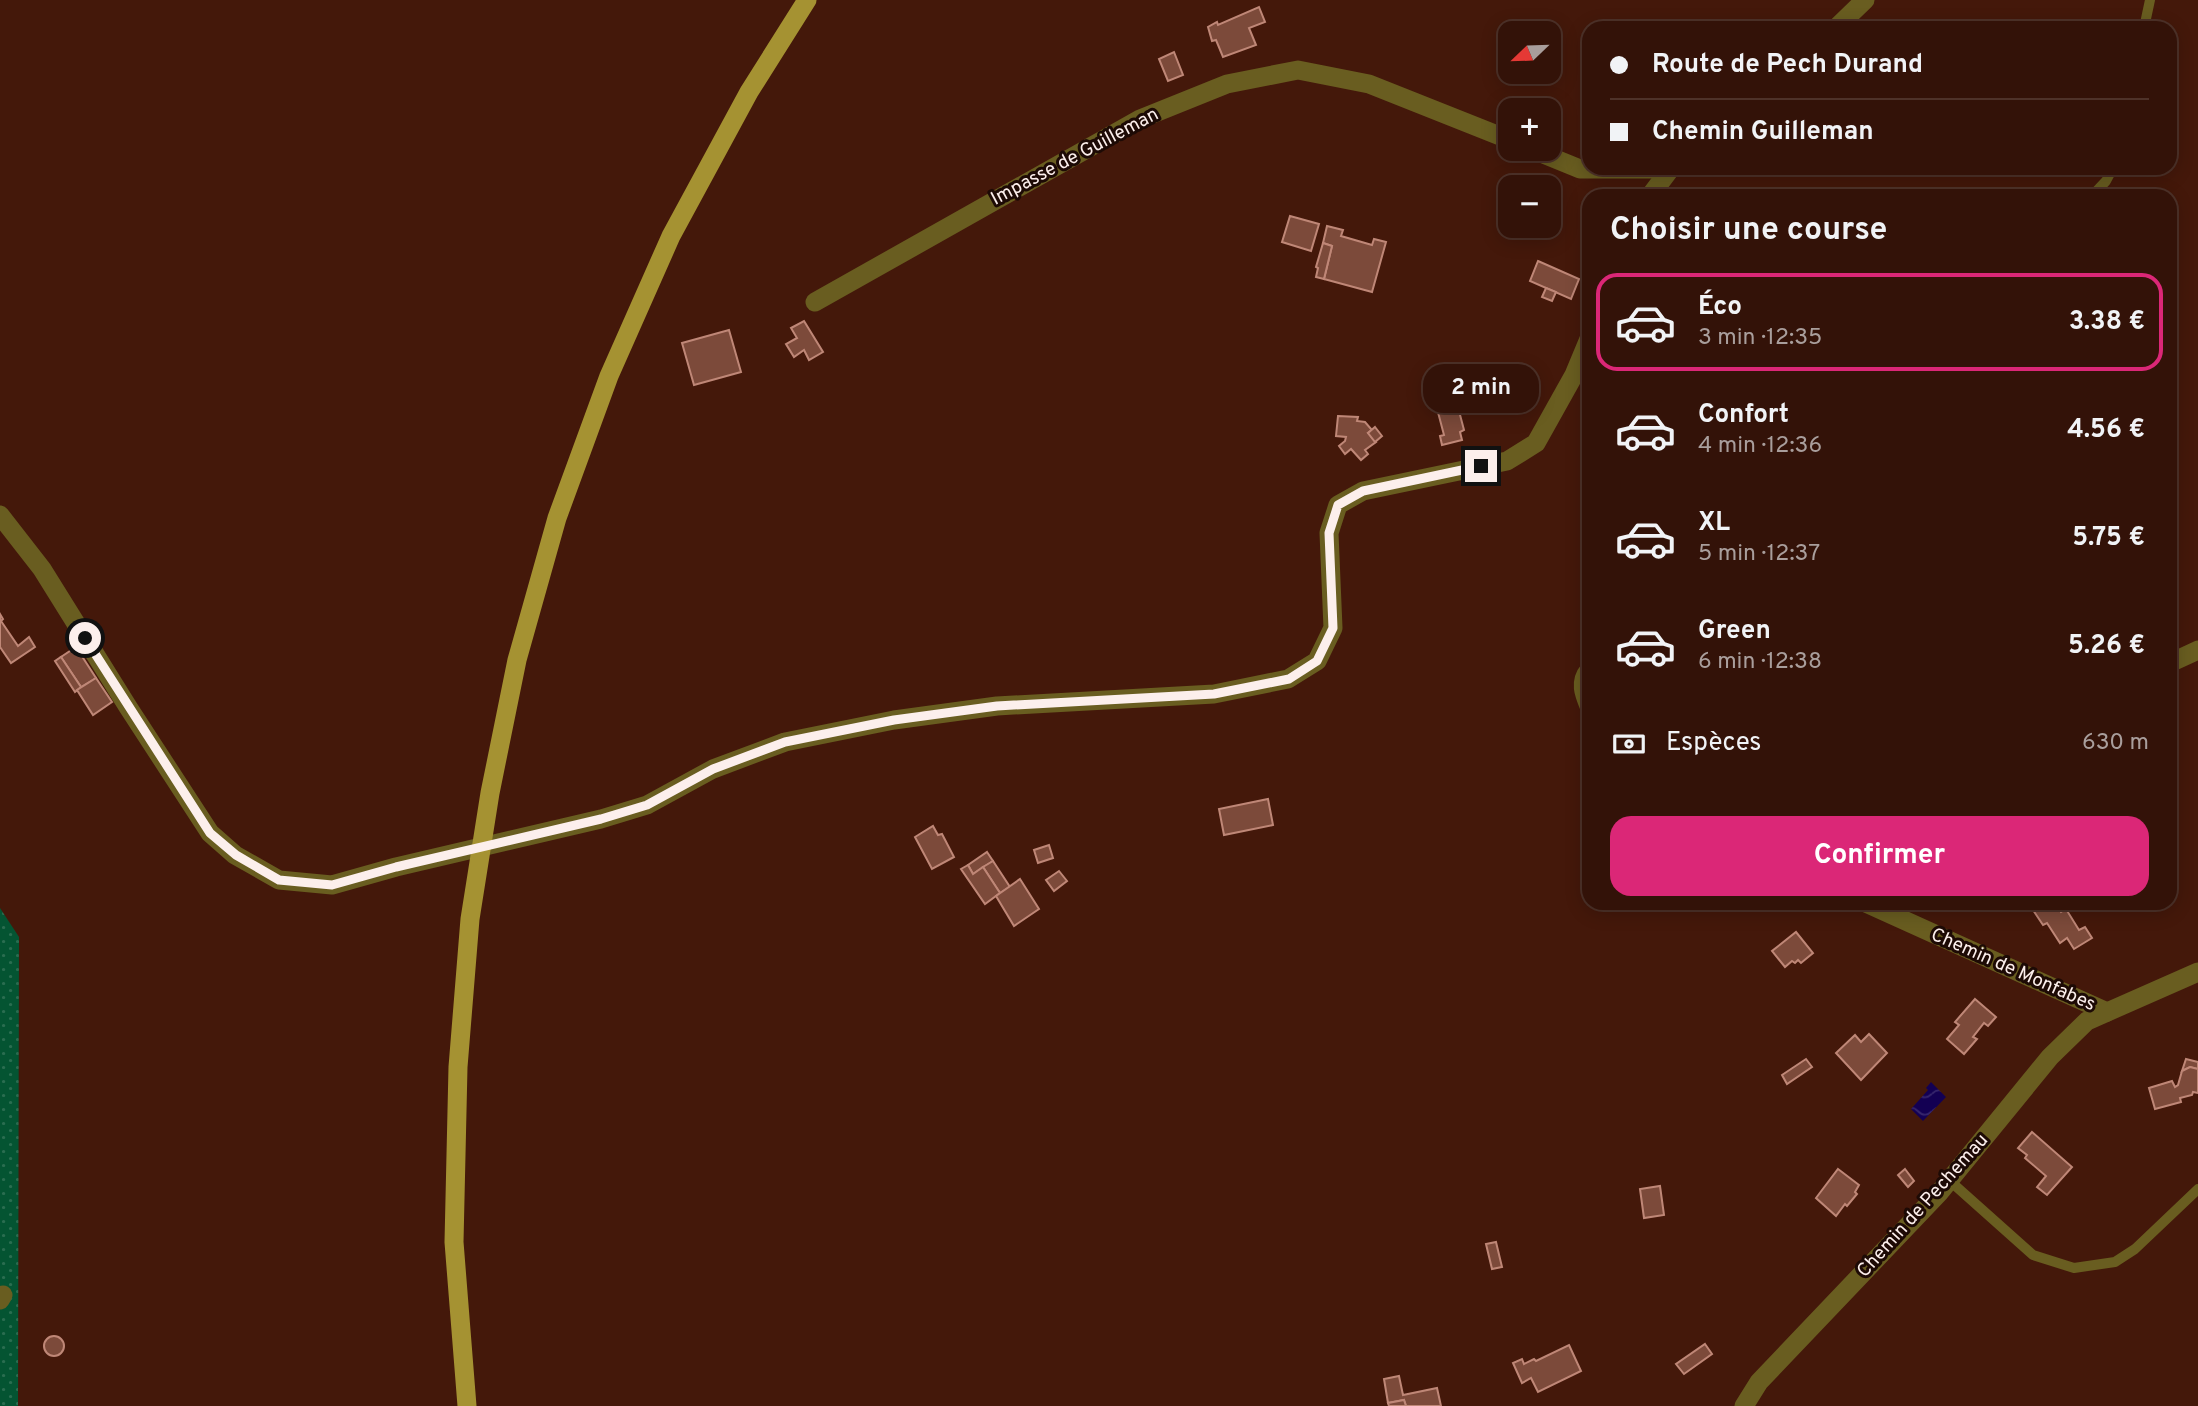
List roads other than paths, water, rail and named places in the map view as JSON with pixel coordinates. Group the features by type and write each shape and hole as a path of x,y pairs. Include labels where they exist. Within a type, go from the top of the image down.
{"main road":[{"path":"467,1406 454,1242 458,1067 470,919 490,793 517,660 556,518 609,376 671,236 749,92 807,0"}],"street":[{"path":"1844,21 1866,0"},
{"name":"Impasse de Guilleman","path":"815,302 1140,119 1227,84 1298,70 1369,84 1498,136"},
{"path":"1560,161 1582,169"},
{"path":"0,515 42,569 210,833 236,855 279,880 332,885 396,867 562,829 647,805 713,769 785,742 894,720 997,706 1214,694 1289,679 1317,661 1333,628 1329,533 1338,505 1363,491 1507,461 1536,443 1582,356"},
{"path":"2177,660 2198,650"},
{"name":"Chemin de Monfabes","path":"1881,910 2106,1012 2198,972"},
{"name":"Chemin de Pechemau","path":"1744,1406 1759,1382 1950,1181 2050,1057 2087,1021 2106,1012"}],"lane":[{"path":"2146,21 2150,0"},
{"path":"2099,189 2109,175"},
{"path":"1950,1181 2033,1255 2074,1268 2115,1262 2135,1249 2198,1189"}],"water":[{"path":"1931,1082 1946,1097 1923,1121 1911,1109 1928,1090 1926,1088"}]}
